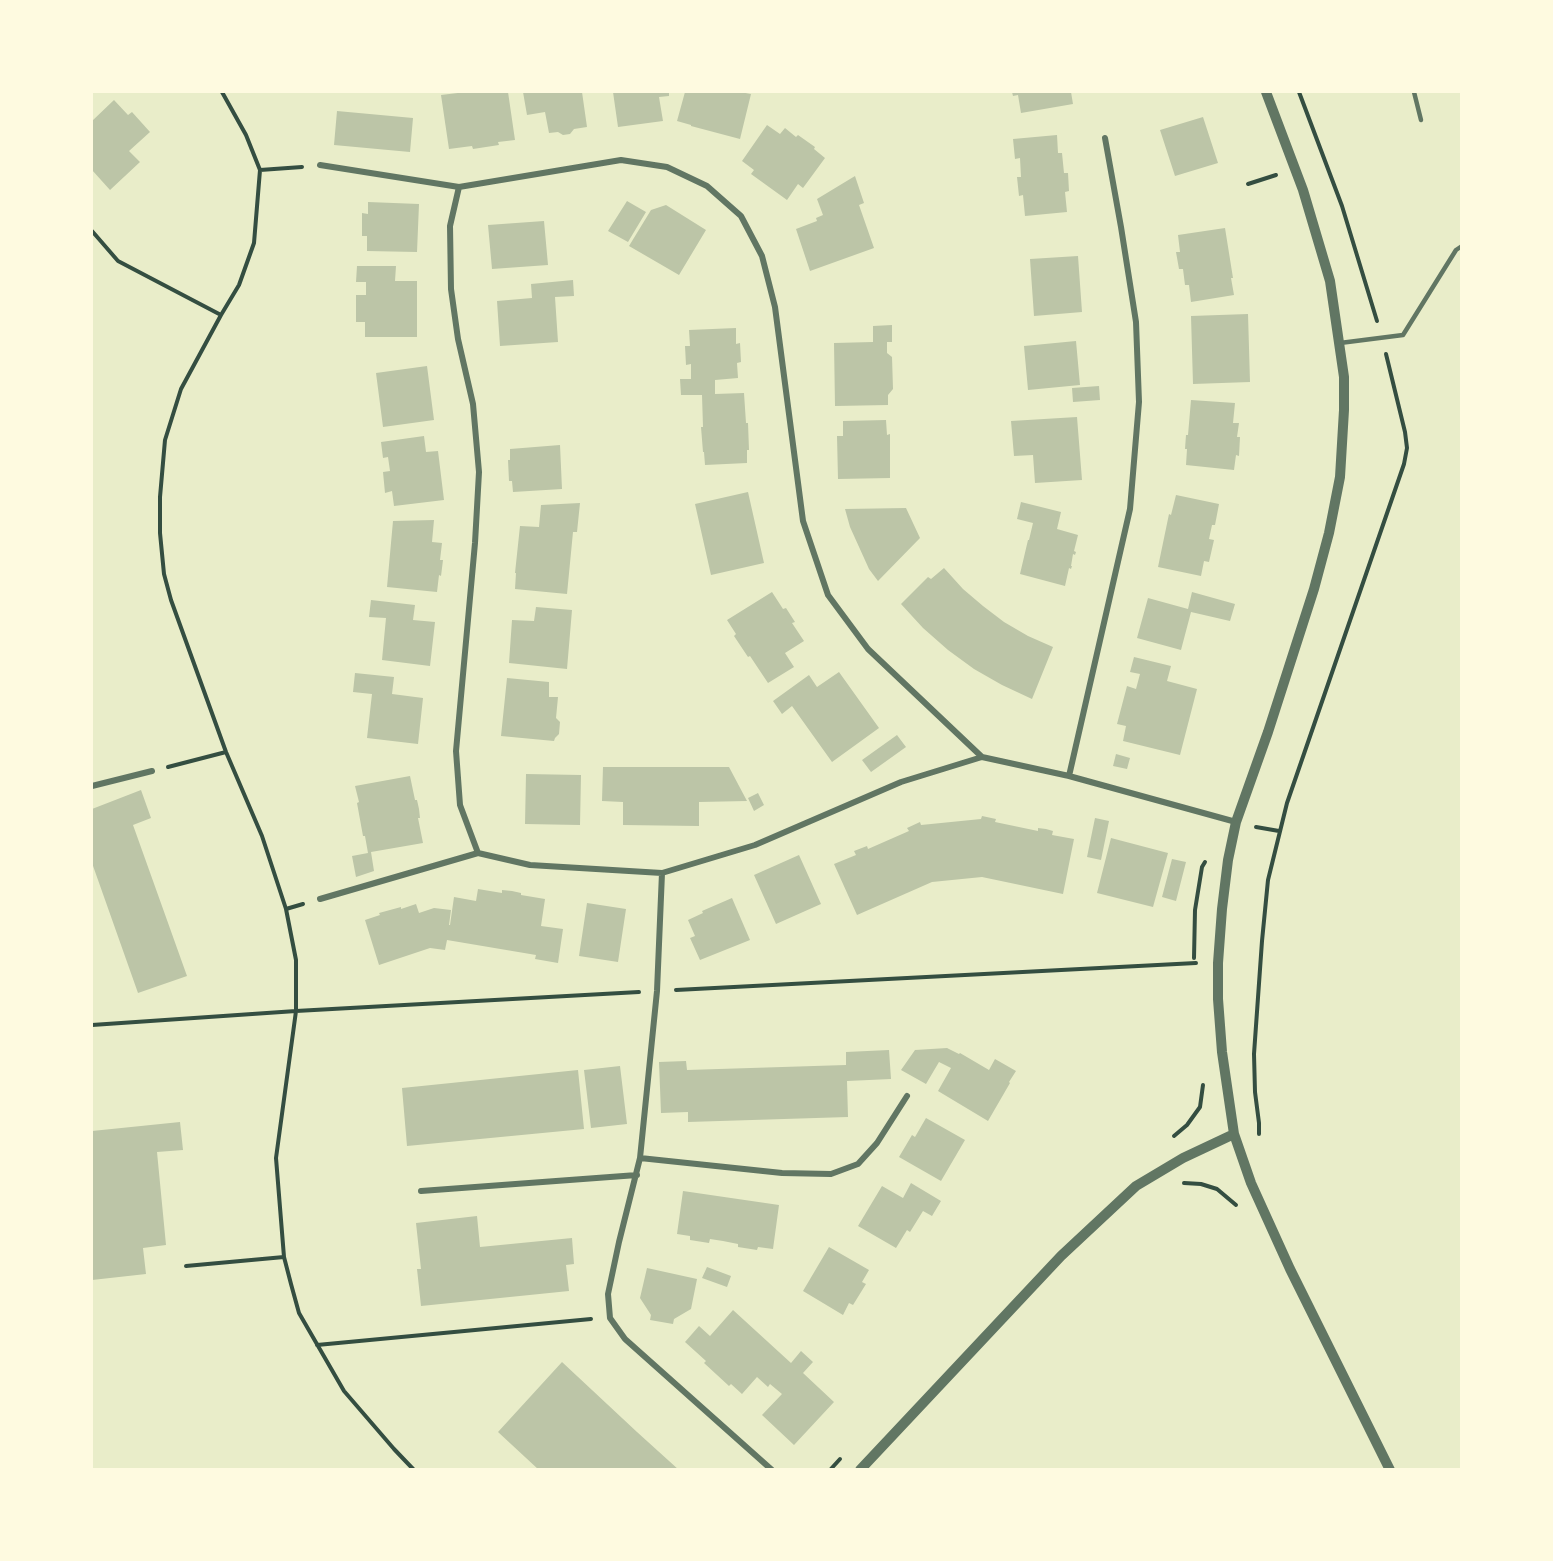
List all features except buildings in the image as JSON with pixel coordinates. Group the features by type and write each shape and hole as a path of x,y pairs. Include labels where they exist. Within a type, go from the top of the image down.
{"street":[{"path":"1266,92 1296,168 1330,281 1344,377 1344,411 1340,477 1329,533 1314,589 1268,732 1236,822 1228,860 1222,909 1218,981 1222,1052 1226,1092 1234,1134 1251,1183 1290,1269 1390,1470"},
{"path":"1069,776 1130,509 1139,402 1136,322 1105,138"},
{"path":"320,165 459,187 621,160 667,167 677,171 707,186 741,216 762,256 775,307 803,521 828,595 868,649 982,757"},
{"path":"459,187 450,226 451,289 473,404 479,472 475,543 456,751 460,805 478,853"},
{"path":"320,899 478,853 530,865 662,873 755,845 901,782 982,757 1069,776 1236,822"},
{"path":"92,786 152,771"},
{"path":"662,873 657,991 640,1158 608,1294 610,1318 625,1339 772,1470"},
{"path":"640,1158 782,1173 831,1174 858,1164 877,1143 907,1096"},
{"path":"860,1470 1061,1256 1136,1186 1184,1158 1234,1134"},
{"path":"421,1191 637,1175"}],"lane":[{"path":"1414,92 1421,120"},
{"path":"1340,343 1403,335 1456,250 1461,246"}],"path":[{"path":"222,92 246,135 261,170 254,243 239,285 181,389 165,440 160,497 160,533 164,574 171,600 226,752 262,836 283,898 296,960 296,1011 276,1158 284,1257 299,1313 344,1391 414,1470"},
{"path":"261,170 320,165"},
{"path":"92,231 118,261 221,315"},
{"path":"152,771 226,752"},
{"path":"1194,973 1195,910 1202,867 1209,858"},
{"path":"1260,969 1254,1054 1255,1092 1262,1144"},
{"path":"1169,1139 1187,1125 1200,1107 1203,1084"},
{"path":"1176,1187 1184,1184 1201,1184 1217,1189 1236,1205 1251,1183"},
{"path":"186,1266 284,1257"},
{"path":"317,1345 610,1318"},
{"path":"831,1470 847,1453"}]}
